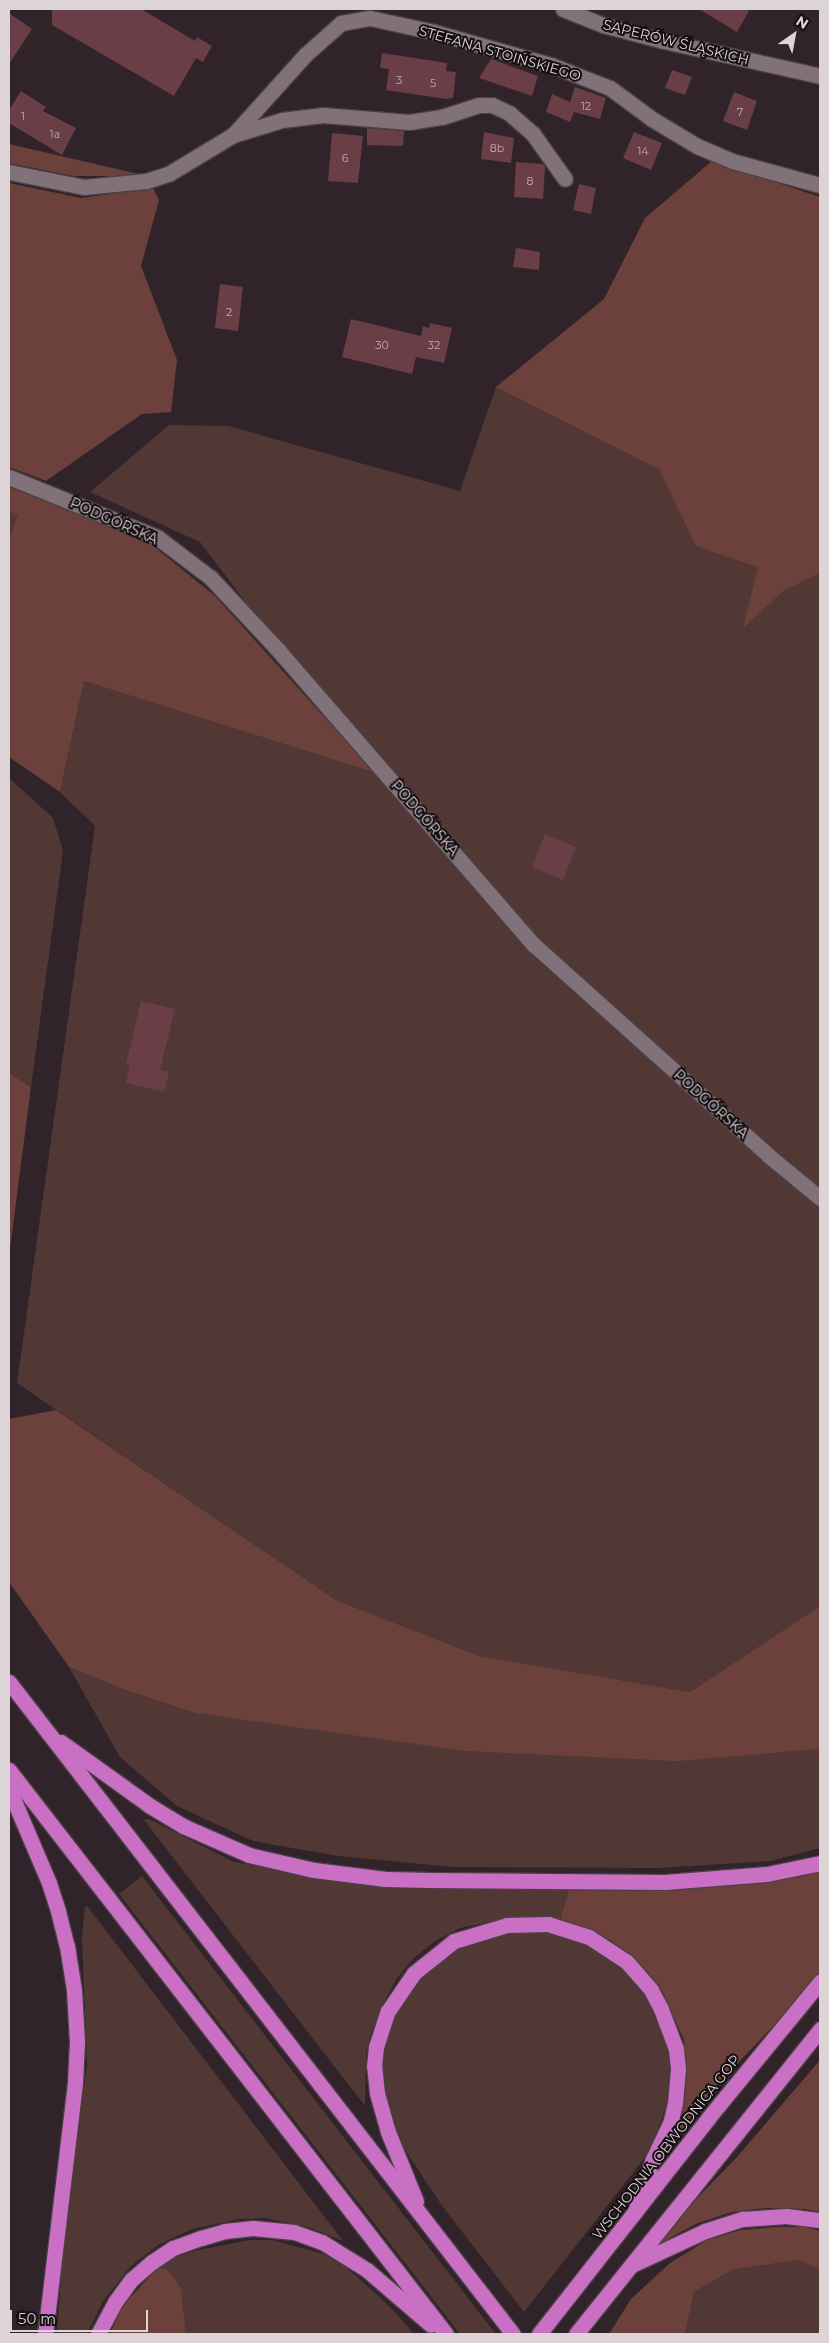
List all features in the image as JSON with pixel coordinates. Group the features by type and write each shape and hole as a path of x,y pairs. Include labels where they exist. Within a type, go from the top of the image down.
{"highway":[{"path":"9,1682 513,2334"},
{"path":"48,1733 150,1806 184,1826 249,1855 314,1870 385,1879 665,1882 767,1874 820,1863"},
{"path":"9,1770 446,2334"},
{"path":"9,1789 49,1883 67,1946 74,1990 77,2042 75,2083 45,2334"},
{"path":"424,2220 388,2132 377,2093 374,2066 381,2027 400,1991 414,1973 454,1941 480,1932 527,1923 565,1928 589,1937 613,1951 640,1975 662,2010 670,2028 676,2050 678,2069 675,2103 671,2121 653,2159 635,2212"},
{"name":"WSCHODNIA OBWODNICA GOP","path":"540,2334 735,2085 820,1982"},
{"path":"576,2334 820,2029"},
{"path":"628,2267 705,2231 743,2219 786,2216 820,2220"},
{"path":"98,2334 115,2302 131,2280 152,2262 173,2248 201,2238 225,2231 253,2228 294,2232 329,2246 367,2270 441,2334"}],"street":[{"name":"SAPERÓW ŚLĄSKICH","path":"563,9 603,25 664,41 820,76"},
{"name":"STEFANA STOIŃSKIEGO","path":"233,135 305,55 341,24 370,18 434,32 560,69 610,88 652,119 697,146 732,161 820,185"},
{"name":"STEFANA STOIŃSKIEGO","path":"9,172 84,187 146,181 170,174 233,135 282,120 323,115 409,122 442,117 479,105 492,105 510,113 533,134 565,179"},
{"name":"PODGÓRSKA","path":"9,477 157,537 211,578 279,651 533,944 769,1156 820,1198"}],"shaded area":[{"path":"9,144 147,176 74,176 9,163"},
{"path":"712,161 820,197 820,573 783,591 743,628 758,567 696,546 659,469 496,387 604,299 645,218"},
{"path":"9,183 81,198 153,188 159,200 141,266 177,360 171,412 142,414 46,481 9,467"},
{"path":"496,387 820,522 820,1606 690,1692 479,1656 336,1600 17,1383 95,826 60,792 84,681 374,771 200,542 90,492 169,425 228,426 460,491"},
{"path":"9,487 147,541 215,596 374,772 84,681 60,792 9,757 9,542 17,515 9,511"},
{"path":"9,511 17,514 9,542"},
{"path":"9,778 53,818 63,851 31,1087 9,1073"},
{"path":"9,1073 31,1087 9,1256"},
{"path":"56,1410 336,1600 479,1656 690,1692 820,1606 820,1749 677,1761 466,1751 196,1713 118,1687 69,1667 9,1582 9,1419"},
{"path":"69,1667 118,1687 782,1752 820,1749 820,1848 771,1861 658,1868 453,1867 338,1856 253,1841 177,1806 120,1757"},
{"path":"149,1819 234,1862 338,1881 569,1888 560,1920 514,1917 460,1928 435,1941 414,1958 397,1978 384,2002 372,2031 366,2052 365,2106 144,1820"},
{"path":"820,1871 820,1972 781,2018 714,2088 682,2134 664,2153 681,2117 685,2079 684,2040 662,1991 639,1964 612,1941 587,1928 560,1920 569,1888 710,1886 800,1877"},
{"path":"142,1876 496,2334 460,2334 119,1894"},
{"path":"85,1907 88,1907 343,2241 308,2227 265,2218 239,2219 192,2229 158,2245 131,2266 103,2301 87,2334 57,2334 63,2250 87,2065 82,1937"},
{"path":"550,1931 589,1944 616,1961 651,2000 672,2051 670,2096 650,2151 524,2312 443,2207 395,2135 383,2096 381,2041 405,1987 444,1951 489,1932"},
{"path":"820,2060 820,2212 804,2209 767,2208 732,2212 698,2223 673,2236 646,2259 675,2221 737,2157"},
{"path":"805,2227 820,2231 820,2269 797,2260 732,2270 694,2292 685,2334 609,2334 631,2299 670,2263 707,2240 741,2230"},
{"path":"250,2240 272,2240 324,2254 347,2268 373,2291 414,2334 186,2334 181,2288 169,2271 159,2267 176,2257 198,2250"},
{"path":"797,2260 820,2269 820,2334 685,2334 694,2292 732,2270"},
{"path":"159,2267 169,2271 181,2288 186,2334 110,2334 123,2305"}],"building":[{"path":"52,9 141,9 195,41 197,37 212,46 203,62 196,58 174,96 52,25"},
{"path":"699,9 750,9 737,32"},
{"path":"9,13 32,29 9,64"},
{"path":"382,53 447,63 446,71 456,72 453,98 446,99 386,90 389,69 380,68"},
{"path":"491,59 538,76 532,96 479,78"},
{"path":"672,70 692,77 685,95 665,88"},
{"path":"575,87 606,98 600,119 574,112 570,122 546,112 552,94 570,102"},
{"path":"21,91 46,107 43,111 76,128 62,155 9,123 9,110"},
{"path":"734,92 757,101 747,130 723,121"},
{"path":"367,128 404,131 403,146 367,145"},
{"path":"484,132 514,138 511,163 481,159"},
{"path":"634,132 662,143 651,170 623,158"},
{"path":"332,133 363,136 358,183 328,181"},
{"path":"516,162 543,164 545,167 543,199 514,197"},
{"path":"579,184 596,188 591,214 573,210"},
{"path":"516,248 540,252 539,270 513,267"},
{"path":"220,284 243,287 238,331 215,328"},
{"path":"351,319 421,336 423,326 429,328 430,323 452,328 444,363 416,357 412,374 342,357"},
{"path":"545,834 576,847 563,880 532,867"},
{"path":"141,1001 175,1009 160,1070 169,1072 164,1092 126,1083 130,1065 126,1064"}]}
